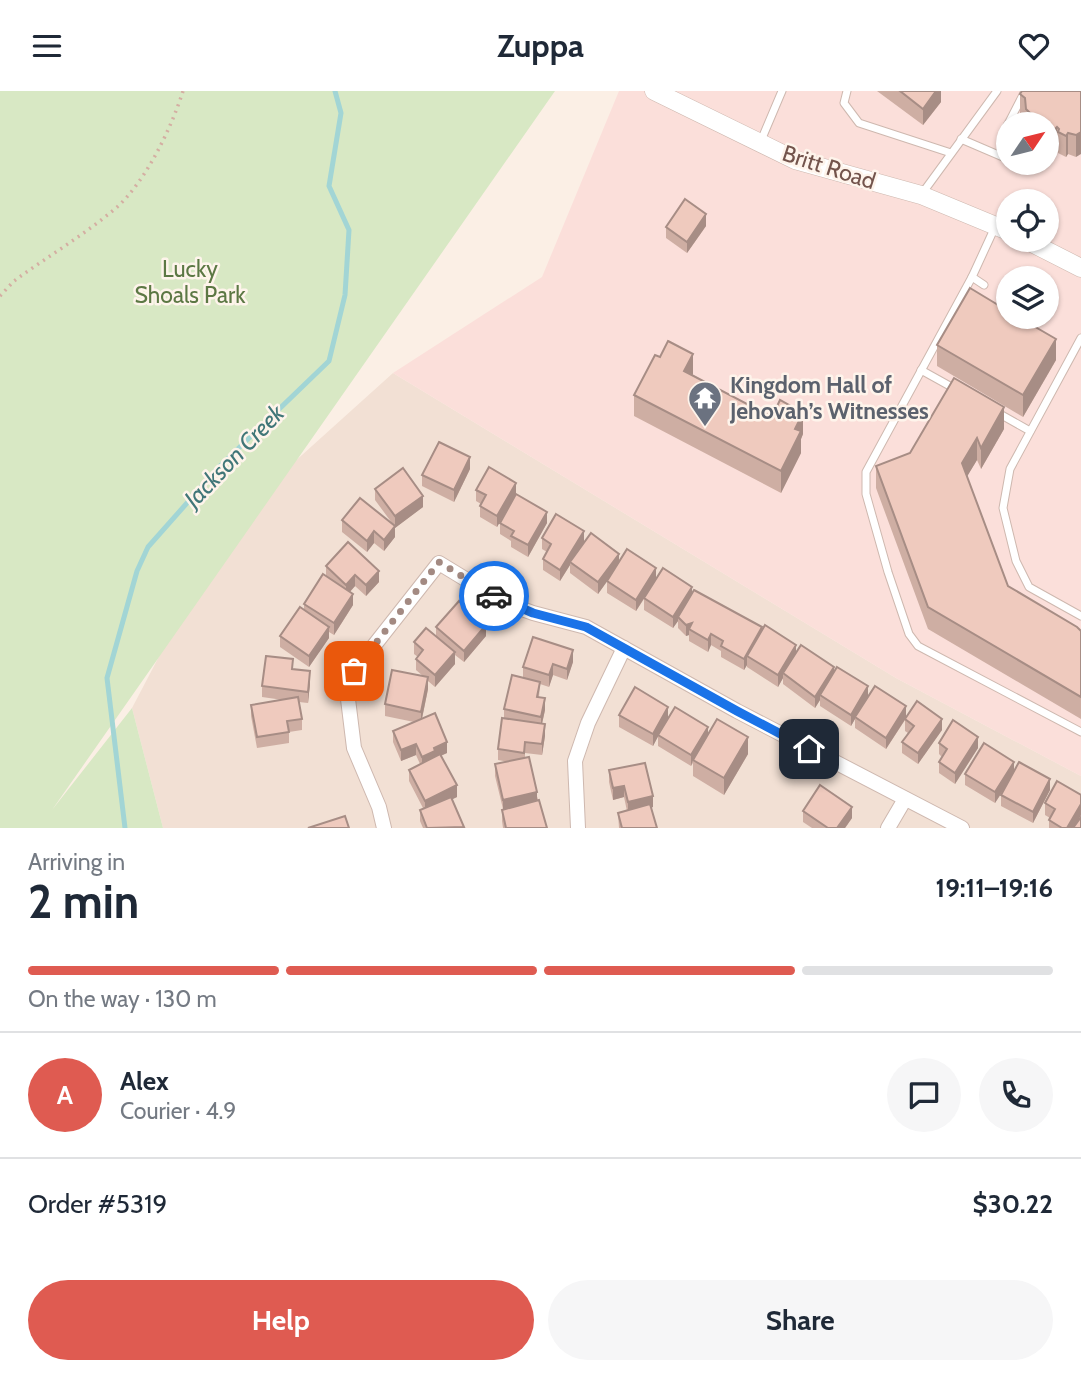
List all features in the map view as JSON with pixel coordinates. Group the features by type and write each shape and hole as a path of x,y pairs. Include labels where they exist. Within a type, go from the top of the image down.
{"street":[{"name":"Britt Road","path":"654,91 795,160 921,195 996,226"},
{"path":"1050,252 1081,268"},
{"path":"384,828 379,807 354,748 347,691 354,671 439,562 503,602 586,627 737,711 962,828"},
{"path":"578,828 575,761 588,723 624,648"},
{"path":"888,828 905,799"}],"lane":[{"path":"760,144 782,91"},
{"path":"847,91 844,103 859,123 951,153"},
{"path":"1014,112 1025,91"},
{"path":"921,195 995,92"},
{"path":"961,139 996,154"},
{"path":"996,238 866,472 866,494 909,634 918,646 1081,732"},
{"path":"972,277 984,285"},
{"path":"1081,338 1010,469 1003,508 1016,561 1029,587 1081,616"},
{"path":"921,370 970,397"},
{"path":"994,411 1030,431"}],"path":[{"path":"0,296 14,281 117,207 142,176 173,121 183,91"}],"shaded area":[{"path":"619,91 1081,91 1081,776 896,678 393,373 542,277"},
{"path":"393,373 896,678 1081,776 1081,828 163,828 132,708 231,519"}],"green space":[{"name":"Lucky Shoals Park","path":"0,91 555,91 52,810 132,708 163,828 0,828"}],"building":[{"path":"900,91 936,91 923,109"},
{"path":"1022,91 1081,91 1081,132 1076,135 1068,133 1066,136 1059,132 1059,112 1029,112 1025,98 1020,94"},
{"path":"685,199 706,214 687,242 666,227"},
{"path":"970,288 996,304 996,329 1039,329 1056,339 1023,395 937,345"},
{"path":"668,341 693,354 684,371 772,417 780,400 803,413 795,429 801,431 781,471 634,395 655,355 660,357"},
{"path":"954,378 1004,407 981,448 977,438 962,463 1008,586 1081,631 1081,697 928,607 876,466 910,453"},
{"path":"439,442 470,457 454,490 422,475"},
{"path":"489,467 516,483 497,516 480,506 486,495 476,490"},
{"path":"403,468 423,496 395,516 375,489"},
{"path":"516,494 547,512 528,545 511,536 514,531 500,523"},
{"path":"360,498 395,526 384,540 374,531 367,541 342,520"},
{"path":"556,514 584,531 560,570 543,559 551,544 542,538"},
{"path":"591,533 619,554 598,582 570,562"},
{"path":"348,542 379,571 366,585 355,575 346,585 326,566"},
{"path":"627,549 656,568 636,600 607,581"},
{"path":"663,568 692,587 673,617 644,598"},
{"path":"323,574 353,594 334,623 304,604"},
{"path":"694,590 762,627 744,659 721,646 723,641 711,634 708,640 689,629 692,623 686,625 678,617"},
{"path":"459,601 486,625 464,651 436,627"},
{"path":"300,607 329,627 309,656 280,636"},
{"path":"765,625 796,645 778,675 747,656"},
{"path":"426,628 455,652 435,675 416,659 423,650 414,642"},
{"path":"533,637 573,650 567,669 553,664 549,675 523,667"},
{"path":"801,645 834,667 815,697 783,673"},
{"path":"266,656 293,659 292,669 310,671 308,692 262,686"},
{"path":"837,667 868,686 851,715 820,695"},
{"path":"392,670 428,677 421,712 385,704"},
{"path":"512,675 540,682 537,697 545,698 541,717 504,709"},
{"path":"875,686 906,706 886,738 855,717"},
{"path":"635,687 668,707 653,734 619,715"},
{"path":"298,697 302,719 287,721 289,732 257,737 251,705"},
{"path":"917,701 942,719 918,753 902,742 914,726 905,719"},
{"path":"675,707 708,727 691,755 658,735"},
{"path":"435,713 447,742 422,757 416,744 401,750 393,731"},
{"path":"502,718 545,724 542,744 525,742 524,753 498,749"},
{"path":"717,719 748,737 724,778 693,760"},
{"path":"953,720 978,737 955,773 939,762 947,749 939,743"},
{"path":"984,743 1014,762 995,792 965,774"},
{"path":"440,754 457,785 425,801 409,770"},
{"path":"529,757 537,792 503,800 495,764"},
{"path":"1019,762 1050,779 1033,812 1001,795"},
{"path":"645,763 653,796 628,802 624,786 613,788 609,770"},
{"path":"1057,781 1081,795 1081,804 1067,828 1049,820 1055,809 1045,803"},
{"path":"820,785 852,807 837,828 828,828 803,811"},
{"path":"451,797 464,827 427,828 420,810"},
{"path":"539,800 547,828 506,828 502,810"},
{"path":"650,804 657,828 622,828 618,813"},
{"path":"345,816 349,828 308,828"},
{"path":"1081,817 1081,828 1073,828"}],"waterway":[{"name":"Jackson Creek","path":"125,828 107,678 137,571 148,547 218,468 329,361 345,295 349,230 329,186 341,113 335,91"}],"way so far":[{"path":"354,671 439,562 494,596"}],"place":[{"name":"Kingdom Hall of Jehovah’s Witnesses","path":"705,428"}],"route":[{"path":"494,596 533,613 586,627 809,749"}]}
